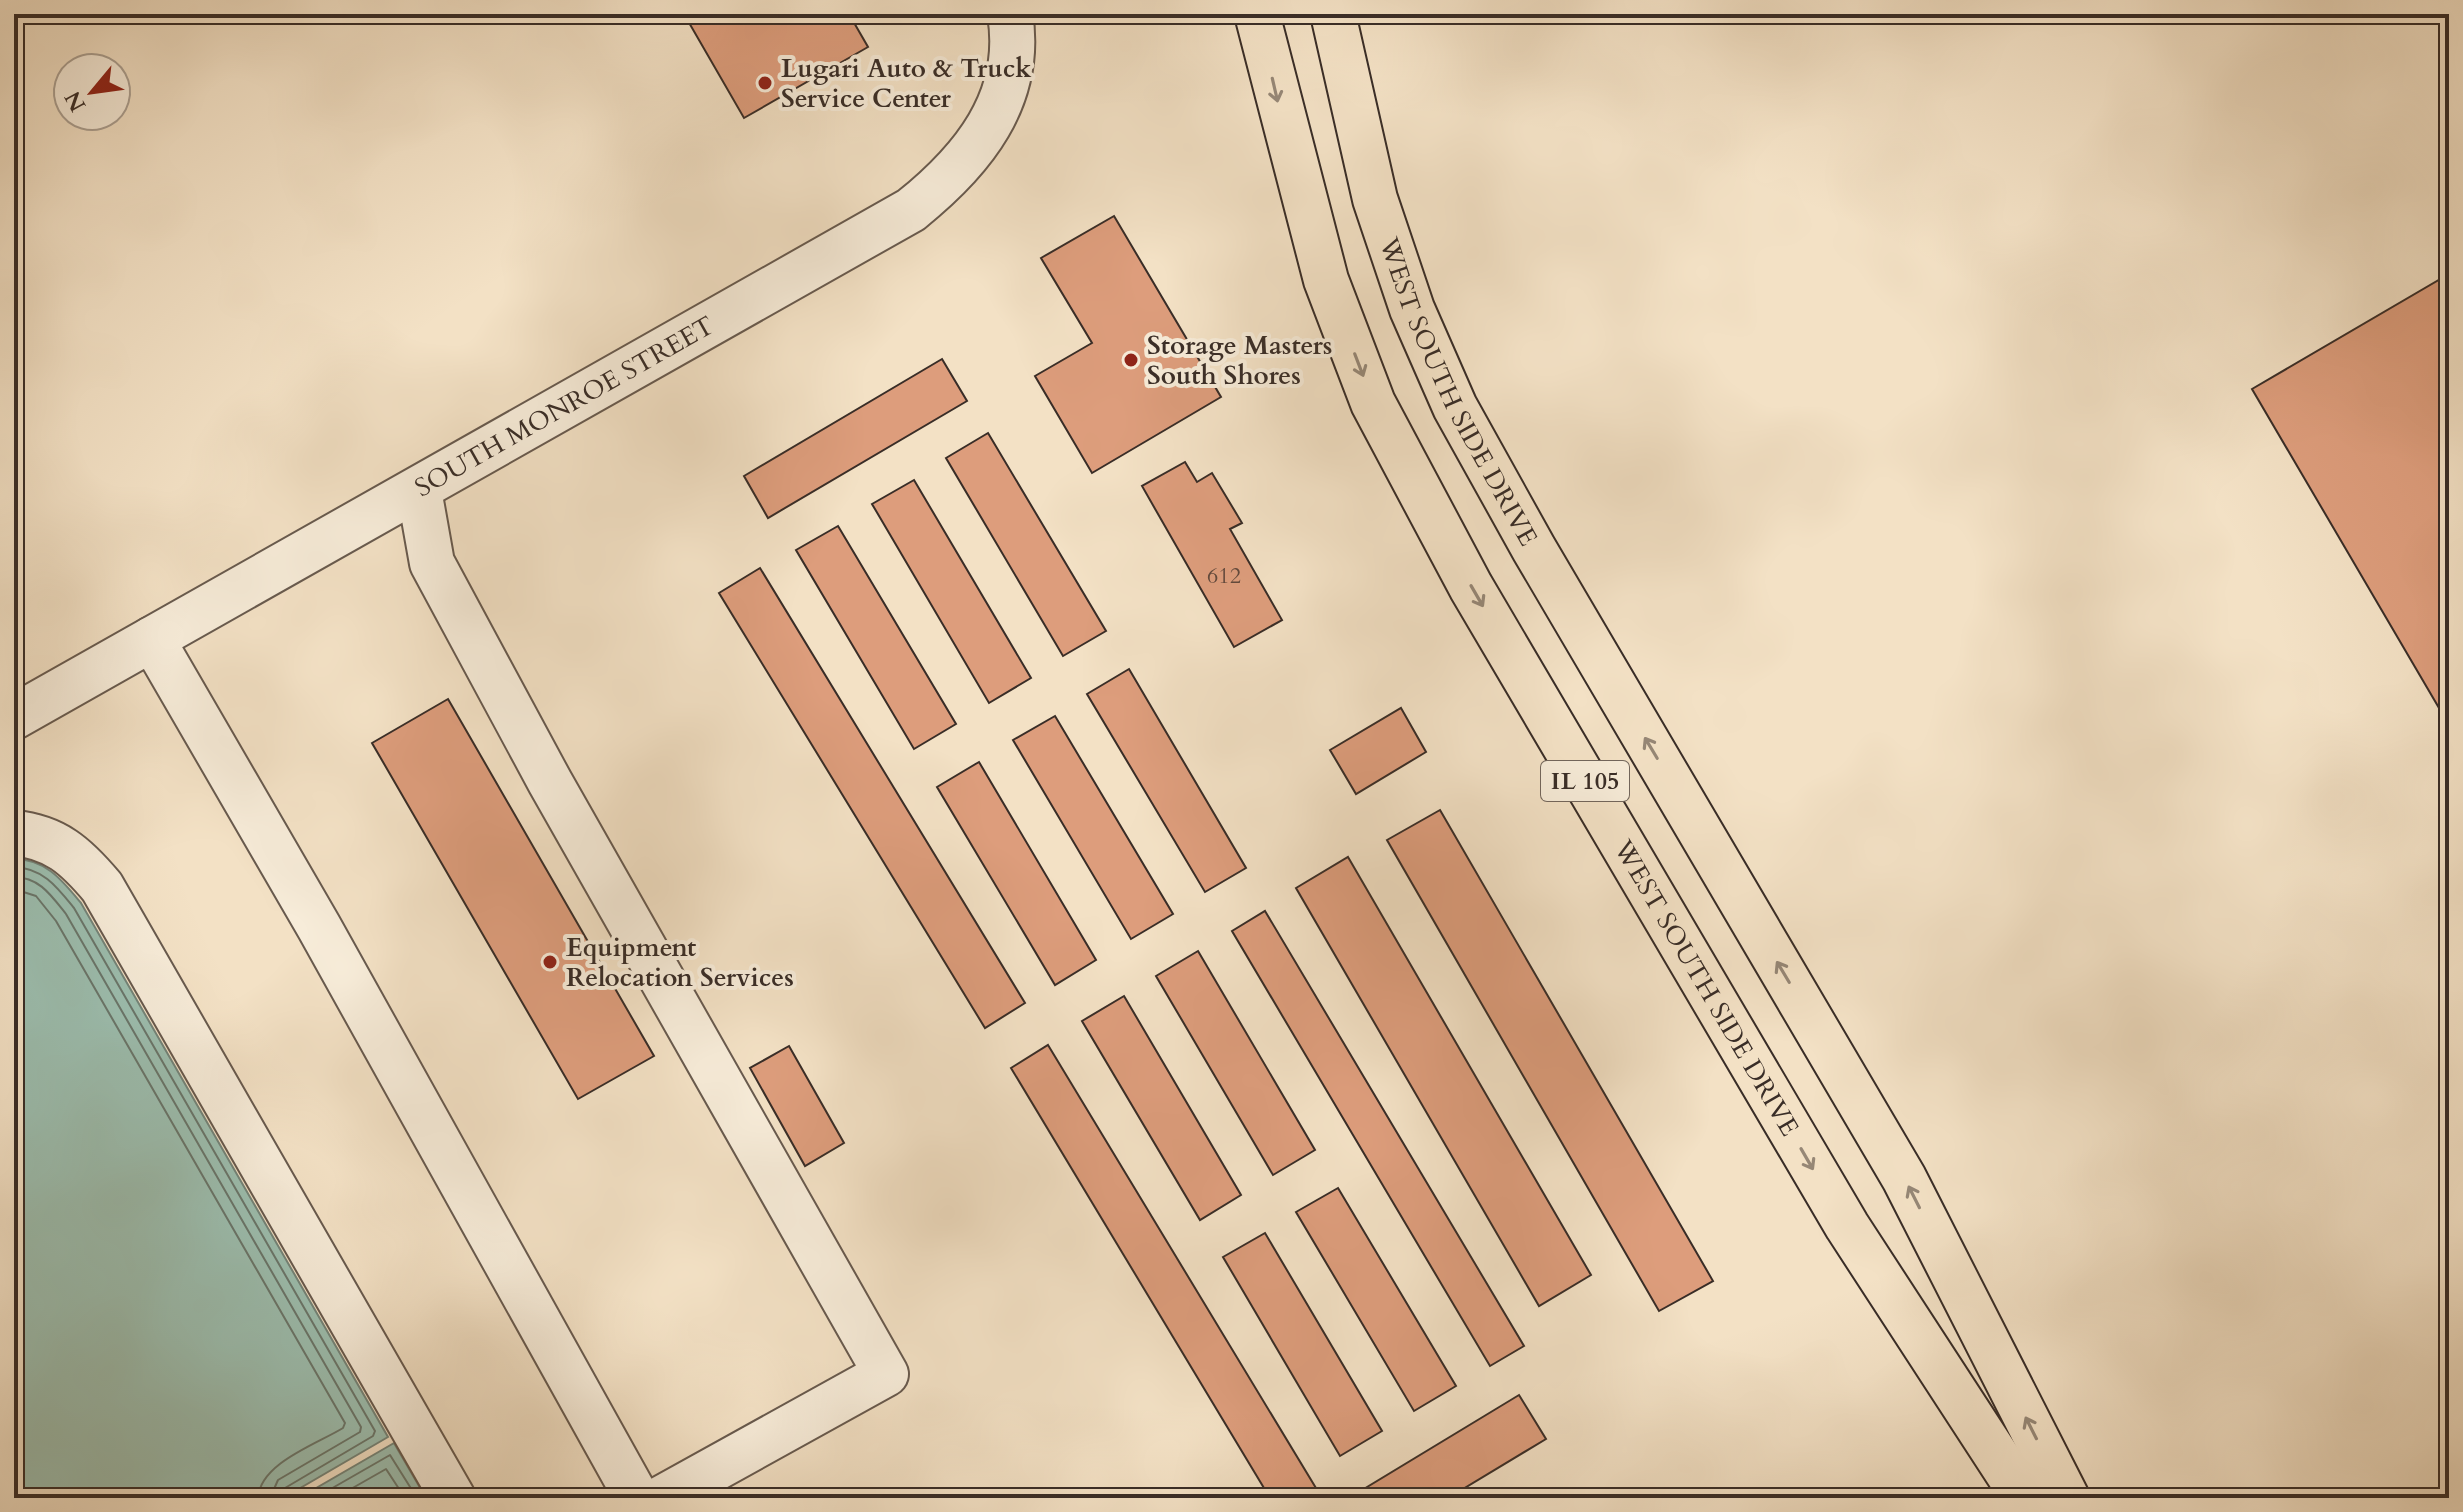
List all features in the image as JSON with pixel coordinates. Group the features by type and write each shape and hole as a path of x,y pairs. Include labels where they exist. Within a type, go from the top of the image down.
{"main road":[{"name":"WEST SOUTH SIDE DRIVE","path":"1257,14 1326,280 1373,403 1471,587 1831,1200 2024,1498"},
{"name":"WEST SOUTH SIDE DRIVE","path":"1333,14 1375,199 1417,322 1455,407 1534,549 1904,1178 2067,1498"}],"street":[{"name":"SOUTH MONROE STREET","path":"14,717 865,239 911,210 951,179 981,141 1000,105 1010,64 1010,14"},
{"path":"419,490 432,563 550,782 886,1374 662,1498"},
{"path":"152,639 319,927 637,1498"},
{"path":"14,833 36,835 61,845 81,861 102,887 453,1498"}],"water":[{"path":"14,859 35,863 52,872 81,903 388,1437 283,1498 14,1498"},
{"path":"394,1443 426,1498 299,1498"}],"building":[{"name":"Lugari Auto & Truck Service Center","path":"684,14 849,14 868,47 744,118"},
{"name":"Storage Masters South Shores","path":"1114,216 1221,397 1092,473 1035,376 1092,343 1041,258"},
{"path":"2449,274 2449,725 2252,389"},
{"path":"942,359 967,401 768,518 744,476"},
{"path":"988,433 1106,631 1063,656 946,458"},
{"path":"1185,462 1197,482 1212,473 1242,523 1230,529 1282,620 1234,647 1142,486"},
{"path":"914,480 1031,678 989,703 872,504"},
{"path":"838,526 956,724 914,749 796,550"},
{"path":"760,568 1025,1003 985,1028 719,593"},
{"path":"1129,669 1246,868 1205,892 1087,694"},
{"name":"Equipment Relocation Services","path":"448,699 654,1056 578,1099 372,743"},
{"path":"1401,708 1426,752 1356,794 1330,750"},
{"path":"1055,716 1173,914 1131,939 1013,740"},
{"path":"979,762 1096,960 1055,985 937,787"},
{"path":"1440,810 1713,1281 1659,1311 1387,840"},
{"path":"1348,857 1591,1275 1539,1306 1296,888"},
{"path":"1265,911 1524,1346 1490,1366 1232,931"},
{"path":"1198,951 1315,1150 1273,1175 1156,976"},
{"path":"1124,996 1241,1195 1200,1220 1082,1021"},
{"path":"1048,1045 1322,1498 1270,1498 1011,1068"},
{"path":"789,1046 844,1143 805,1166 750,1068"},
{"path":"1338,1188 1456,1386 1414,1411 1296,1212"},
{"path":"1265,1233 1382,1431 1340,1456 1223,1257"},
{"path":"1519,1395 1546,1439 1448,1498 1349,1498"}],"place":[{"name":"Lugari Auto & Truck Service Center","path":"765,83"},
{"name":"Storage Masters South Shores","path":"1131,360"},
{"name":"Equipment Relocation Services","path":"550,962"}]}
